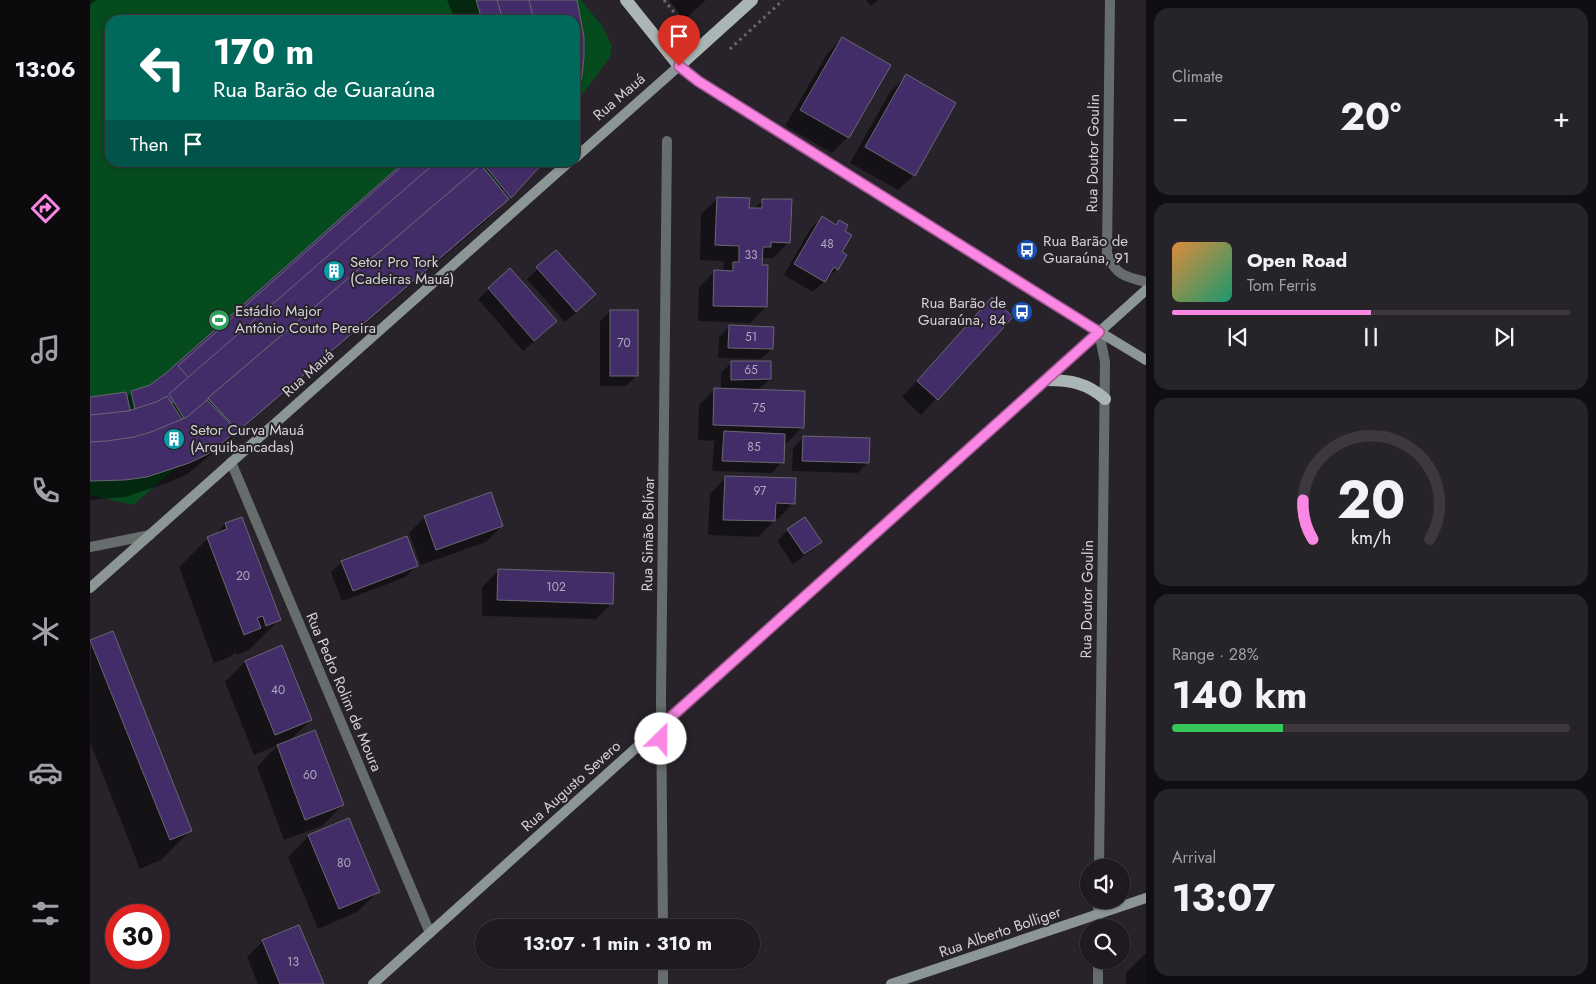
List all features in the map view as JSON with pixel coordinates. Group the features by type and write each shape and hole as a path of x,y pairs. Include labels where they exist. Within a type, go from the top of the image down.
{"main road":[{"path":"626,0 679,66 698,81 1146,360"},
{"name":"Rua Mauá","path":"580,154 752,0"},
{"name":"Rua Mauá","path":"90,588 564,167"},
{"name":"Rua Augusto Severo","path":"373,984 1146,290"},
{"path":"1047,380 1070,381 1082,384 1094,390 1105,399"},
{"name":"Rua Alberto Bolliger","path":"892,984 1146,898"}],"street":[{"name":"Rua Doutor Goulin","path":"1110,0 1106,253 1110,263 1119,272 1129,278 1146,282"},
{"name":"Rua Simão Bolívar","path":"663,919 661,726 667,142"},
{"name":"Rua Doutor Goulin","path":"1099,332 1105,362 1099,859"},
{"name":"Rua Pedro Rolim de Moura","path":"231,462 430,933"},
{"path":"90,547 150,534"},
{"path":"1098,909 1098,919"},
{"path":"663,969 663,984"},
{"path":"1098,969 1098,984"}],"path":[{"path":"664,0 682,22"},
{"path":"730,49 783,0"}],"green space":[{"name":"Estádio Major Antônio Couto Pereira","path":"90,0 581,0 603,27 612,46 610,57 580,98 580,15 105,15 105,167 525,167 133,505 90,495"}],"building":[{"path":"476,0 519,0 523,15 480,15"},
{"path":"497,0 549,0 553,15 502,15"},
{"path":"529,0 577,0 580,15 533,15"},
{"path":"580,16 584,37 580,84"},
{"path":"842,37 891,65 849,138 800,110"},
{"path":"906,74 956,103 915,176 865,147"},
{"name":"Setor Pro Tork (Cadeiras Mauá)","path":"398,167 444,167 195,386 165,408 137,419 131,391 150,385 166,373"},
{"path":"401,167 483,167 509,199 238,431 178,366"},
{"name":"Setor Pro Tork (Cadeiras Mauá)","path":"430,167 479,167 208,398 188,425 169,394"},
{"path":"479,167 483,167 509,199 238,431 208,398"},
{"path":"486,167 539,167 511,198"},
{"path":"717,197 750,198 749,208 762,208 762,199 792,199 790,243 771,242 771,247 763,247 762,265 768,265 767,307 713,306 714,270 733,271 733,262 739,262 739,246 715,245"},
{"path":"822,216 836,225 839,220 848,225 845,231 852,235 842,252 847,255 838,270 834,267 825,282 794,264"},
{"path":"556,250 596,294 576,312 536,267"},
{"path":"510,268 557,321 534,341 488,288"},
{"path":"992,297 1013,317 938,400 917,381"},
{"path":"610,310 638,310 638,376 610,376"},
{"path":"729,325 774,327 773,349 728,348"},
{"path":"731,361 771,361 771,379 731,380"},
{"path":"714,388 805,391 804,428 713,425"},
{"path":"126,392 134,426 90,430 90,397"},
{"name":"Setor Curva Mauá (Arquibancadas)","path":"167,396 190,432 164,445 133,453 90,456 90,415 128,411 156,402"},
{"name":"Setor Curva Mauá (Arquibancadas)","path":"207,400 237,431 208,454 189,463 147,477 90,481 90,442 134,437 151,432 187,417"},
{"path":"724,431 785,434 784,463 722,461"},
{"path":"803,436 870,438 869,463 802,461"},
{"path":"725,476 796,478 795,504 776,503 775,521 723,520"},
{"path":"491,492 503,526 436,550 424,516"},
{"path":"242,517 281,620 266,626 263,616 257,618 261,628 244,635 207,537 227,529 225,523"},
{"path":"805,517 822,542 804,554 787,529"},
{"path":"407,536 418,566 353,591 341,561"},
{"path":"498,569 614,573 613,604 497,600"},
{"path":"113,631 192,831 170,840 90,640"},
{"path":"282,645 312,720 275,735 245,661"},
{"path":"315,730 344,805 305,820 277,745"},
{"path":"349,818 380,892 339,909 308,835"},
{"path":"299,925 324,984 280,984 262,940"}],"place":[{"name":"Rua Barão de Guaraúna, 91","path":"1027,250"},
{"name":"Setor Pro Tork (Cadeiras Mauá)","path":"334,271"},
{"name":"Rua Barão de Guaraúna, 84","path":"1022,312"},
{"name":"Estádio Major Antônio Couto Pereira","path":"219,320"},
{"name":"Setor Curva Mauá (Arquibancadas)","path":"174,439"}],"route":[{"path":"661,739 661,726 1018,407 1099,332 698,81 679,66"}]}
